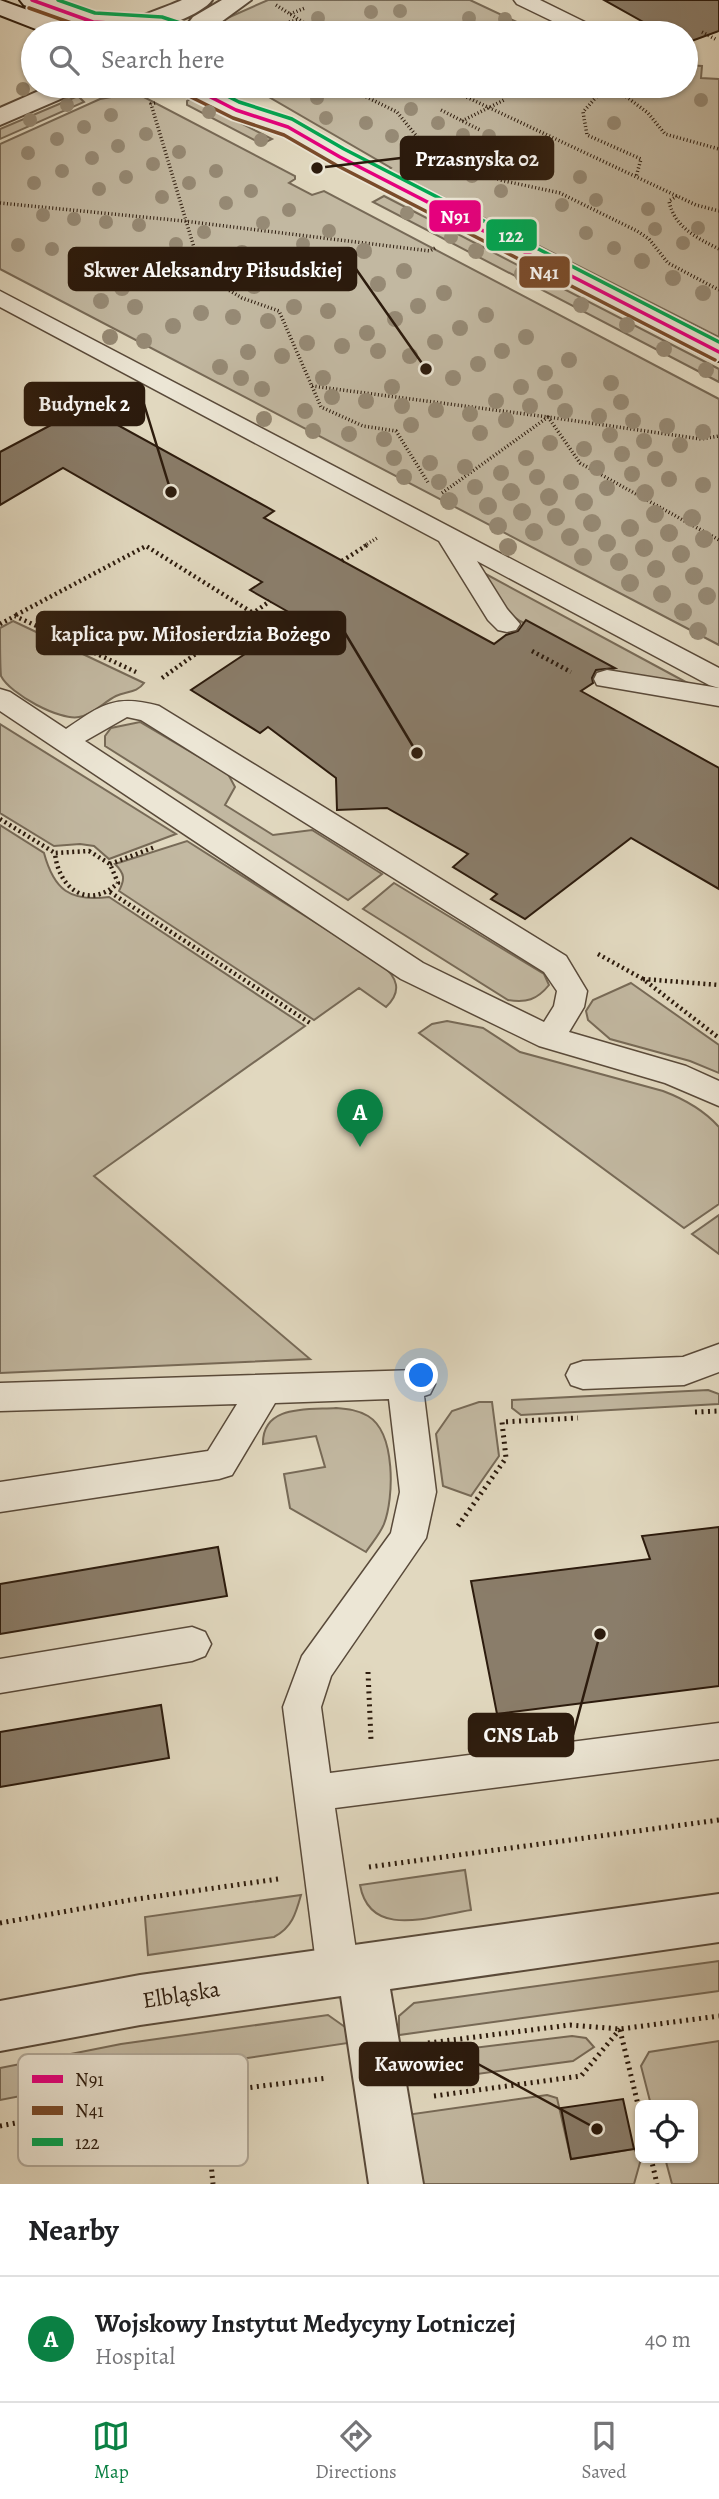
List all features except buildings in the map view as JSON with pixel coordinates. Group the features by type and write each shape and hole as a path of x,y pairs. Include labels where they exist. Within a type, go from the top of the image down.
{"street":[{"path":"32,0 90,21"},
{"path":"151,21 169,16 200,0"},
{"path":"204,21 239,0"},
{"path":"0,7 37,21"},
{"path":"0,117 44,98"},
{"path":"212,98 236,110 289,127 340,157 719,352"},
{"path":"257,98 289,127"},
{"name":"Elbląska","path":"0,2026 140,2000 719,1918"},
{"path":"350,1969 377,2073 396,2184"}],"lane":[{"path":"524,0 567,21"},
{"path":"0,298 719,679"},
{"path":"448,536 465,558 497,614 507,624"},
{"path":"607,680 719,696"},
{"path":"0,698 412,971 550,1038 674,1074 719,1094"},
{"path":"66,741 106,715 125,708 149,712 555,964 572,991 569,1007 550,1038"},
{"path":"583,1376 684,1371 714,1366"},
{"path":"0,1397 412,1384 418,1492 408,1538 316,1668 302,1707 333,1791 350,1969"},
{"path":"0,1497 219,1464 265,1388"},
{"path":"0,1676 192,1644"},
{"path":"333,1791 719,1741"}],"path":[{"path":"268,0 298,20"},
{"path":"290,14 305,8"},
{"path":"294,21 298,20"},
{"path":"702,32 717,40"},
{"path":"368,98 397,112 418,138 500,180 559,193 644,235 668,263 719,290"},
{"path":"469,98 696,205 719,211"},
{"path":"595,98 583,112 587,135 640,159 636,177"},
{"path":"628,98 648,113 665,134 719,149"},
{"path":"462,121 504,100"},
{"path":"441,110 480,130"},
{"path":"156,121 202,274 242,298 279,311 321,407 363,426 396,431 431,488"},
{"path":"677,196 669,201 668,205 682,226 719,249"},
{"path":"0,203 184,221 430,251 442,245"},
{"path":"312,386 548,416 701,439 719,436"},
{"path":"438,495 548,416"},
{"path":"548,416 580,463 719,540"},
{"path":"342,561 377,538"},
{"path":"0,624 146,546 253,613"},
{"path":"157,681 270,601"},
{"path":"15,616 145,676"},
{"path":"532,650 578,676"},
{"path":"0,819 54,853 89,851 110,863 118,883 110,892 93,895 66,885 56,869 54,853"},
{"path":"110,892 310,1023"},
{"path":"643,979 719,985"},
{"path":"692,1412 719,1411"},
{"path":"452,1535 506,1458 502,1422 584,1418"},
{"path":"333,1791 372,1742 368,1663"},
{"path":"248,2087 377,2073 397,2047 570,2025 620,2029 719,2016"},
{"path":"377,2073 408,2099 581,2076 620,2029"},
{"path":"620,2029 637,2100"},
{"path":"0,2126 18,2123"},
{"path":"652,2163 657,2184"},
{"path":"211,2166 213,2184"}],"shaded area":[{"path":"268,0 470,0 515,21 221,21"},
{"path":"698,66 702,66 701,78 719,79 719,337 389,170 391,168 271,98 698,98"},
{"path":"73,98 80,98 84,102 0,139 0,129"},
{"path":"146,98 295,176 289,183 312,195 324,191 719,399 719,645 0,269 0,144 100,99"},
{"path":"192,98 272,139 262,144 187,105 187,101"},
{"path":"384,196 719,369 719,382 373,202"},
{"path":"482,572 695,687 617,672 520,621 510,614"},
{"path":"13,621 144,683 138,689 116,696 84,716 71,717 48,711 14,691 1,676 0,628"},
{"path":"140,722 228,774 235,787 225,805 273,835 312,830 382,874 348,900 105,746 105,736 111,728"},
{"path":"0,724 176,834 109,859 94,846 54,846 0,813"},
{"path":"0,825 44,853 53,876 66,891 84,897 109,897 305,1026 94,1176 310,1359 0,1373"},
{"path":"187,841 381,964 396,984 395,995 391,1001 386,1007 359,988 314,1020 119,891 123,877 115,864"},
{"path":"394,883 544,974 549,985 531,999 508,1000 363,909"},
{"path":"631,983 719,1045 719,1073 690,1061 610,1039 588,1020 586,1011 593,1000"},
{"path":"447,1021 483,1028 520,1052 663,1091 700,1110 719,1127 719,1204 684,1228 419,1033 432,1024"},
{"path":"719,1215 719,1254 692,1234"},
{"path":"708,1390 719,1394 719,1404 521,1415 512,1408 512,1400"},
{"path":"479,1402 492,1402 499,1456 471,1496 443,1486 436,1434 452,1411"},
{"path":"336,1408 357,1411 368,1416 384,1436 388,1451 391,1483 387,1513 382,1528 366,1552 290,1508 284,1474 325,1467 316,1436 263,1444 270,1422 279,1416 301,1410"},
{"path":"465,1870 471,1910 421,1919 389,1919 376,1913 366,1902 360,1885"},
{"path":"301,1895 289,1925 274,1937 148,1955 145,1917"},
{"path":"719,1961 719,1991 399,2035 399,2016 414,2003"},
{"path":"328,2015 345,2027 348,2043 248,2058 248,2054 71,2054 121,2044"},
{"path":"572,2036 586,2038 594,2047 573,2061 404,2084 399,2057"},
{"path":"719,2041 719,2184 672,2184 666,2163 698,2163 698,2100 650,2100 641,2066 649,2052"},
{"path":"18,2064 18,2097 0,2100 0,2068"},
{"path":"547,2095 557,2098 571,2159 634,2149 635,2163 640,2163 634,2184 417,2184 406,2115"}],"transit line":[{"name":"N91","path":"32,0 90,21"},
{"name":"122","path":"58,0 95,13 162,17 174,21"},
{"name":"N41","path":"29,8 66,21"},
{"name":"N41","path":"193,98 233,118 284,135 336,165 715,360"},
{"name":"N91","path":"212,98 236,110 288,127 340,157 719,352"},
{"name":"122","path":"231,98 292,119 344,149 719,342"}],"place":[{"name":"Przasnyska 02","path":"317,168"},
{"name":"Skwer Aleksandry Piłsudskiej","path":"426,369"},
{"name":"Budynek 2","path":"171,492"},
{"name":"kaplica pw. Miłosierdzia Bożego","path":"417,753"},
{"name":"Wojskowy Instytut Medycyny Lotniczej","path":"360,1147"},
{"name":"CNS Lab","path":"600,1634"},
{"name":"Kawowiec","path":"597,2129"}]}
